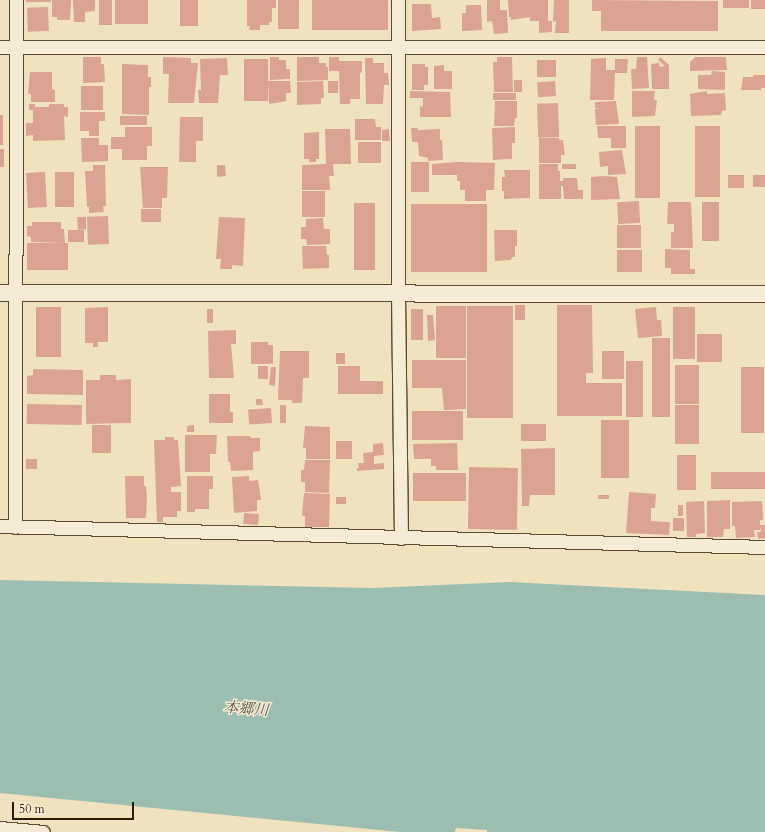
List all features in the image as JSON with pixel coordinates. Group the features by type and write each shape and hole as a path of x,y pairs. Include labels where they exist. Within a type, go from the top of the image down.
{"street":[{"path":"15,527 8,293 16,47 16,0"},
{"path":"398,0 398,293 401,538"},
{"path":"0,47 765,47"},
{"path":"8,293 765,294"},
{"path":"0,526 765,547"},
{"path":"0,828 43,832"}],"water":[{"name":"本郷川","path":"0,580 372,588 509,582 765,595 765,832 487,832 487,830 456,828 455,832 400,832 0,793"}],"building":[{"path":"26,0 51,0 51,2 26,2"},
{"path":"52,0 71,0 70,20 57,20 57,17 52,17"},
{"path":"73,0 95,0 95,11 85,12 85,22 74,22"},
{"path":"99,0 112,0 112,25 99,25"},
{"path":"115,0 148,0 148,24 115,24"},
{"path":"180,0 198,0 198,26 180,26"},
{"path":"247,0 276,0 276,8 272,8 272,22 269,22 269,25 260,25 260,30 249,30 250,26 247,26"},
{"path":"278,0 299,0 299,29 278,29"},
{"path":"312,0 388,0 388,30 312,30"},
{"path":"487,0 500,0 500,10 507,10 508,33 494,34 492,21 487,22"},
{"path":"508,0 548,0 548,21 552,21 552,32 539,33 539,21 530,21 530,17 511,20 511,17 509,17"},
{"path":"554,0 569,0 569,33 555,33 556,21 553,22"},
{"path":"592,0 718,1 718,31 601,31 601,11 592,11"},
{"path":"723,0 749,0 749,8 723,8"},
{"path":"751,0 765,0 765,9 751,9"},
{"path":"412,4 431,4 432,18 440,17 441,29 412,31"},
{"path":"466,5 481,5 482,30 462,31 462,13 466,13"},
{"path":"48,7 49,31 28,32 27,8"},
{"path":"83,57 101,57 101,64 104,64 105,82 83,83"},
{"path":"163,57 191,58 191,63 198,63 194,103 168,103 169,74 163,74"},
{"path":"270,57 279,57 279,60 286,60 286,69 290,69 290,79 270,80"},
{"path":"297,57 319,57 319,63 326,63 326,67 328,67 328,80 297,81"},
{"path":"329,57 339,57 339,61 362,61 362,72 360,73 360,99 350,99 350,104 340,104 339,71 329,71"},
{"path":"497,57 512,57 513,92 494,92 493,62 497,62"},
{"path":"637,57 647,57 649,88 632,89 631,69 636,69"},
{"path":"660,57 669,65 669,89 652,89 651,64 659,63 660,67 665,66 658,60"},
{"path":"695,57 726,57 727,70 690,71 690,62"},
{"path":"227,58 228,75 220,75 218,103 199,103 198,90 201,90 200,59"},
{"path":"365,58 373,58 373,63 384,63 384,73 388,73 389,85 384,85 383,104 366,104"},
{"path":"606,58 606,70 615,70 615,59 628,59 627,73 615,73 614,100 590,100 591,59"},
{"path":"244,59 268,59 268,101 244,101"},
{"path":"537,60 556,60 556,77 537,77"},
{"path":"122,64 148,65 148,77 151,77 151,87 149,87 149,115 122,114"},
{"path":"412,64 425,64 425,67 428,67 428,85 424,85 424,90 412,90"},
{"path":"444,65 444,71 452,71 452,89 434,89 434,66"},
{"path":"712,71 725,72 725,90 698,89 698,75 711,75"},
{"path":"30,72 52,72 52,89 55,90 55,102 31,102 31,94 28,94"},
{"path":"753,75 765,75 765,88 761,88 761,90 741,90 743,77 753,77"},
{"path":"514,80 522,80 522,92 514,92"},
{"path":"268,81 290,81 291,93 286,93 286,101 269,104"},
{"path":"323,81 324,98 321,98 321,104 297,105 297,82"},
{"path":"328,81 338,81 338,93 328,93"},
{"path":"555,81 556,96 538,97 537,82"},
{"path":"81,86 103,86 103,110 81,110"},
{"path":"410,91 450,92 451,117 420,117 420,106 423,107 423,98 410,98"},
{"path":"632,91 655,91 654,100 657,100 655,116 632,117"},
{"path":"707,91 707,94 725,93 726,110 722,111 721,115 691,116 690,94"},
{"path":"493,93 516,93 516,100 493,100"},
{"path":"495,101 517,101 517,118 515,118 514,126 494,126"},
{"path":"616,101 619,124 596,125 595,109 599,108 595,108 595,102"},
{"path":"558,103 559,137 538,138 537,104"},
{"path":"29,104 35,104 35,107 49,107 49,104 64,104 64,107 68,107 68,117 64,116 65,140 33,141 33,135 26,136 26,123 33,123 33,110 29,110"},
{"path":"80,112 105,112 105,121 99,121 99,136 89,136 89,131 80,131"},
{"path":"0,115 3,115 3,145 0,145"},
{"path":"120,116 147,116 147,125 120,125"},
{"path":"180,117 203,117 203,141 196,141 196,162 179,162"},
{"path":"355,119 375,119 376,127 381,127 381,140 355,140"},
{"path":"597,126 626,126 626,148 611,148 611,138 598,138"},
{"path":"635,126 660,126 660,198 635,198"},
{"path":"695,126 720,126 720,197 695,197"},
{"path":"125,127 152,127 152,146 147,146 147,160 122,160 122,149 111,149 111,137 125,137"},
{"path":"515,127 515,143 512,143 512,159 493,160 492,128"},
{"path":"411,128 418,128 418,130 440,129 443,160 428,161 428,158 419,156 418,142 412,142"},
{"path":"325,129 350,129 351,164 333,164 334,176 329,176 330,190 302,190 302,165 326,164"},
{"path":"389,129 390,141 382,141 382,130"},
{"path":"319,132 319,159 316,159 316,162 309,162 309,159 304,159 304,133"},
{"path":"81,138 99,138 99,145 108,145 108,161 82,162"},
{"path":"539,138 559,138 559,140 563,140 565,155 561,155 561,163 539,163"},
{"path":"358,142 381,142 381,163 358,163"},
{"path":"0,149 4,149 4,167 0,167"},
{"path":"622,150 626,174 608,175 608,166 600,167 599,152"},
{"path":"411,162 429,162 429,192 411,192"},
{"path":"457,162 495,163 494,190 486,190 486,201 465,201 465,190 460,190 460,181 457,181 457,175 432,175 432,164"},
{"path":"539,164 558,164 560,181 563,181 563,178 577,178 578,190 583,190 583,199 564,199 563,186 561,186 561,199 539,199"},
{"path":"562,164 576,164 576,169 562,169"},
{"path":"93,165 105,165 106,206 103,206 104,212 89,213 89,207 87,207 85,171 93,171"},
{"path":"217,165 225,165 226,176 217,177"},
{"path":"140,167 168,167 167,198 162,198 162,208 143,208"},
{"path":"504,170 530,170 530,198 504,199 504,191 502,191 502,177 505,177"},
{"path":"45,172 47,207 28,208 26,173"},
{"path":"55,172 74,172 74,207 55,207"},
{"path":"728,175 744,175 744,188 728,188"},
{"path":"753,175 765,175 765,187 753,187"},
{"path":"591,177 617,177 620,199 591,200"},
{"path":"302,191 325,191 325,217 302,217"},
{"path":"639,201 640,223 618,224 617,202"},
{"path":"668,202 691,202 693,248 671,248 671,232 674,232 674,224 667,224"},
{"path":"702,202 719,202 719,241 702,241"},
{"path":"354,203 375,203 375,270 354,270"},
{"path":"411,204 487,204 487,272 411,272"},
{"path":"141,209 161,209 161,222 141,222"},
{"path":"108,216 109,244 88,245 87,217"},
{"path":"77,217 86,217 86,229 78,230"},
{"path":"219,217 245,218 243,266 232,265 232,269 220,269 221,259 216,259"},
{"path":"323,218 324,229 330,229 330,244 307,245 306,239 301,239 301,227 306,227 306,219"},
{"path":"32,222 61,222 61,229 64,229 65,243 31,242 31,237 27,236 27,226 32,226"},
{"path":"617,225 641,225 641,248 617,248"},
{"path":"68,230 84,230 84,242 68,242"},
{"path":"494,230 517,230 515,257 512,257 511,260 495,261"},
{"path":"27,243 68,243 68,270 27,270"},
{"path":"302,246 326,246 327,255 329,255 329,268 303,269"},
{"path":"665,249 690,250 690,269 695,269 695,274 671,274 671,268 665,268"},
{"path":"617,250 642,250 642,272 617,272"},
{"path":"515,305 525,305 525,320 515,320"},
{"path":"557,305 592,305 593,373 586,373 586,383 622,383 622,416 557,416"},
{"path":"436,306 466,306 466,358 436,358"},
{"path":"467,306 513,306 513,418 467,418"},
{"path":"36,307 61,307 61,357 36,357"},
{"path":"108,307 108,342 98,342 98,347 93,347 93,343 85,343 85,308"},
{"path":"656,307 657,320 661,320 662,336 638,338 635,309"},
{"path":"673,307 695,307 695,359 673,359"},
{"path":"207,309 213,309 213,323 207,323"},
{"path":"411,309 423,309 423,340 411,340"},
{"path":"427,315 433,315 435,340 428,341"},
{"path":"236,330 236,344 231,344 234,378 209,378 208,331"},
{"path":"697,334 722,334 722,362 697,362"},
{"path":"652,338 670,338 670,417 652,417"},
{"path":"251,342 268,342 268,345 273,345 273,364 251,364"},
{"path":"280,351 309,351 309,378 303,378 302,403 292,403 292,400 278,400"},
{"path":"602,351 624,351 624,379 602,379"},
{"path":"336,353 345,353 345,364 336,364"},
{"path":"412,360 466,360 466,409 444,410 442,388 412,388"},
{"path":"626,361 643,361 643,417 626,417"},
{"path":"675,365 699,365 699,404 675,404"},
{"path":"258,366 268,366 268,379 258,379"},
{"path":"338,366 360,366 360,381 383,381 383,394 338,394"},
{"path":"271,367 276,367 275,386 269,385"},
{"path":"741,367 764,367 764,433 741,433"},
{"path":"33,369 83,370 83,395 27,394 27,376 33,375"},
{"path":"100,375 116,375 116,380 131,379 131,423 86,424 86,380 100,380"},
{"path":"209,394 230,394 230,412 233,412 233,423 209,423"},
{"path":"256,399 262,399 263,405 256,405"},
{"path":"27,404 82,405 82,425 27,424"},
{"path":"280,405 286,405 286,423 280,423"},
{"path":"675,405 699,405 699,444 675,444"},
{"path":"271,408 272,423 249,425 248,410"},
{"path":"412,411 463,411 463,440 412,440"},
{"path":"601,420 629,420 629,478 601,478"},
{"path":"521,424 546,424 546,441 521,441"},
{"path":"92,425 111,425 111,453 92,453"},
{"path":"194,425 194,432 187,432 187,426"},
{"path":"305,426 330,427 330,459 306,459 306,448 303,448"},
{"path":"185,435 217,435 216,454 210,454 210,472 185,472"},
{"path":"227,436 250,436 251,438 260,438 260,451 253,452 253,470 231,471 230,462 228,462"},
{"path":"165,437 174,437 174,440 178,440 181,486 171,487 171,492 181,492 181,511 177,511 177,517 163,517 163,522 157,522 154,440 165,440"},
{"path":"336,441 352,441 352,459 336,459"},
{"path":"383,443 384,455 374,456 374,464 384,463 384,469 357,471 357,468 359,468 358,463 364,463 363,453 373,452 373,444"},
{"path":"457,443 458,470 436,470 436,466 431,466 431,459 414,459 413,444"},
{"path":"555,448 555,495 530,495 529,506 522,506 521,449"},
{"path":"677,455 696,455 696,490 677,490"},
{"path":"26,459 37,459 37,469 26,469"},
{"path":"305,460 330,460 329,493 305,492 305,482 301,482 301,470 304,470"},
{"path":"469,467 518,468 517,530 468,529"},
{"path":"711,472 765,472 765,489 711,489"},
{"path":"413,473 466,473 466,501 413,501"},
{"path":"125,476 144,476 144,486 146,486 147,498 146,518 126,518"},
{"path":"187,476 213,476 213,489 209,489 209,509 195,509 195,512 187,512"},
{"path":"249,476 249,481 258,480 261,500 257,500 257,511 234,513 232,477"},
{"path":"629,492 656,494 655,508 651,508 651,521 670,522 669,535 626,533"},
{"path":"304,493 330,494 329,527 305,527 305,516 302,516"},
{"path":"598,495 609,495 609,499 598,499"},
{"path":"336,497 346,497 346,504 336,504"},
{"path":"730,500 730,529 724,529 723,537 707,537 707,501"},
{"path":"704,501 705,533 696,534 696,537 687,537 686,502"},
{"path":"762,501 763,520 760,520 760,530 754,530 755,537 736,538 735,526 732,526 732,502"},
{"path":"678,505 683,505 683,516 678,516"},
{"path":"244,513 259,514 258,525 243,524"},
{"path":"673,518 684,518 684,531 673,531"},
{"path":"760,525 765,525 765,538 758,539 757,532 761,532"}]}
